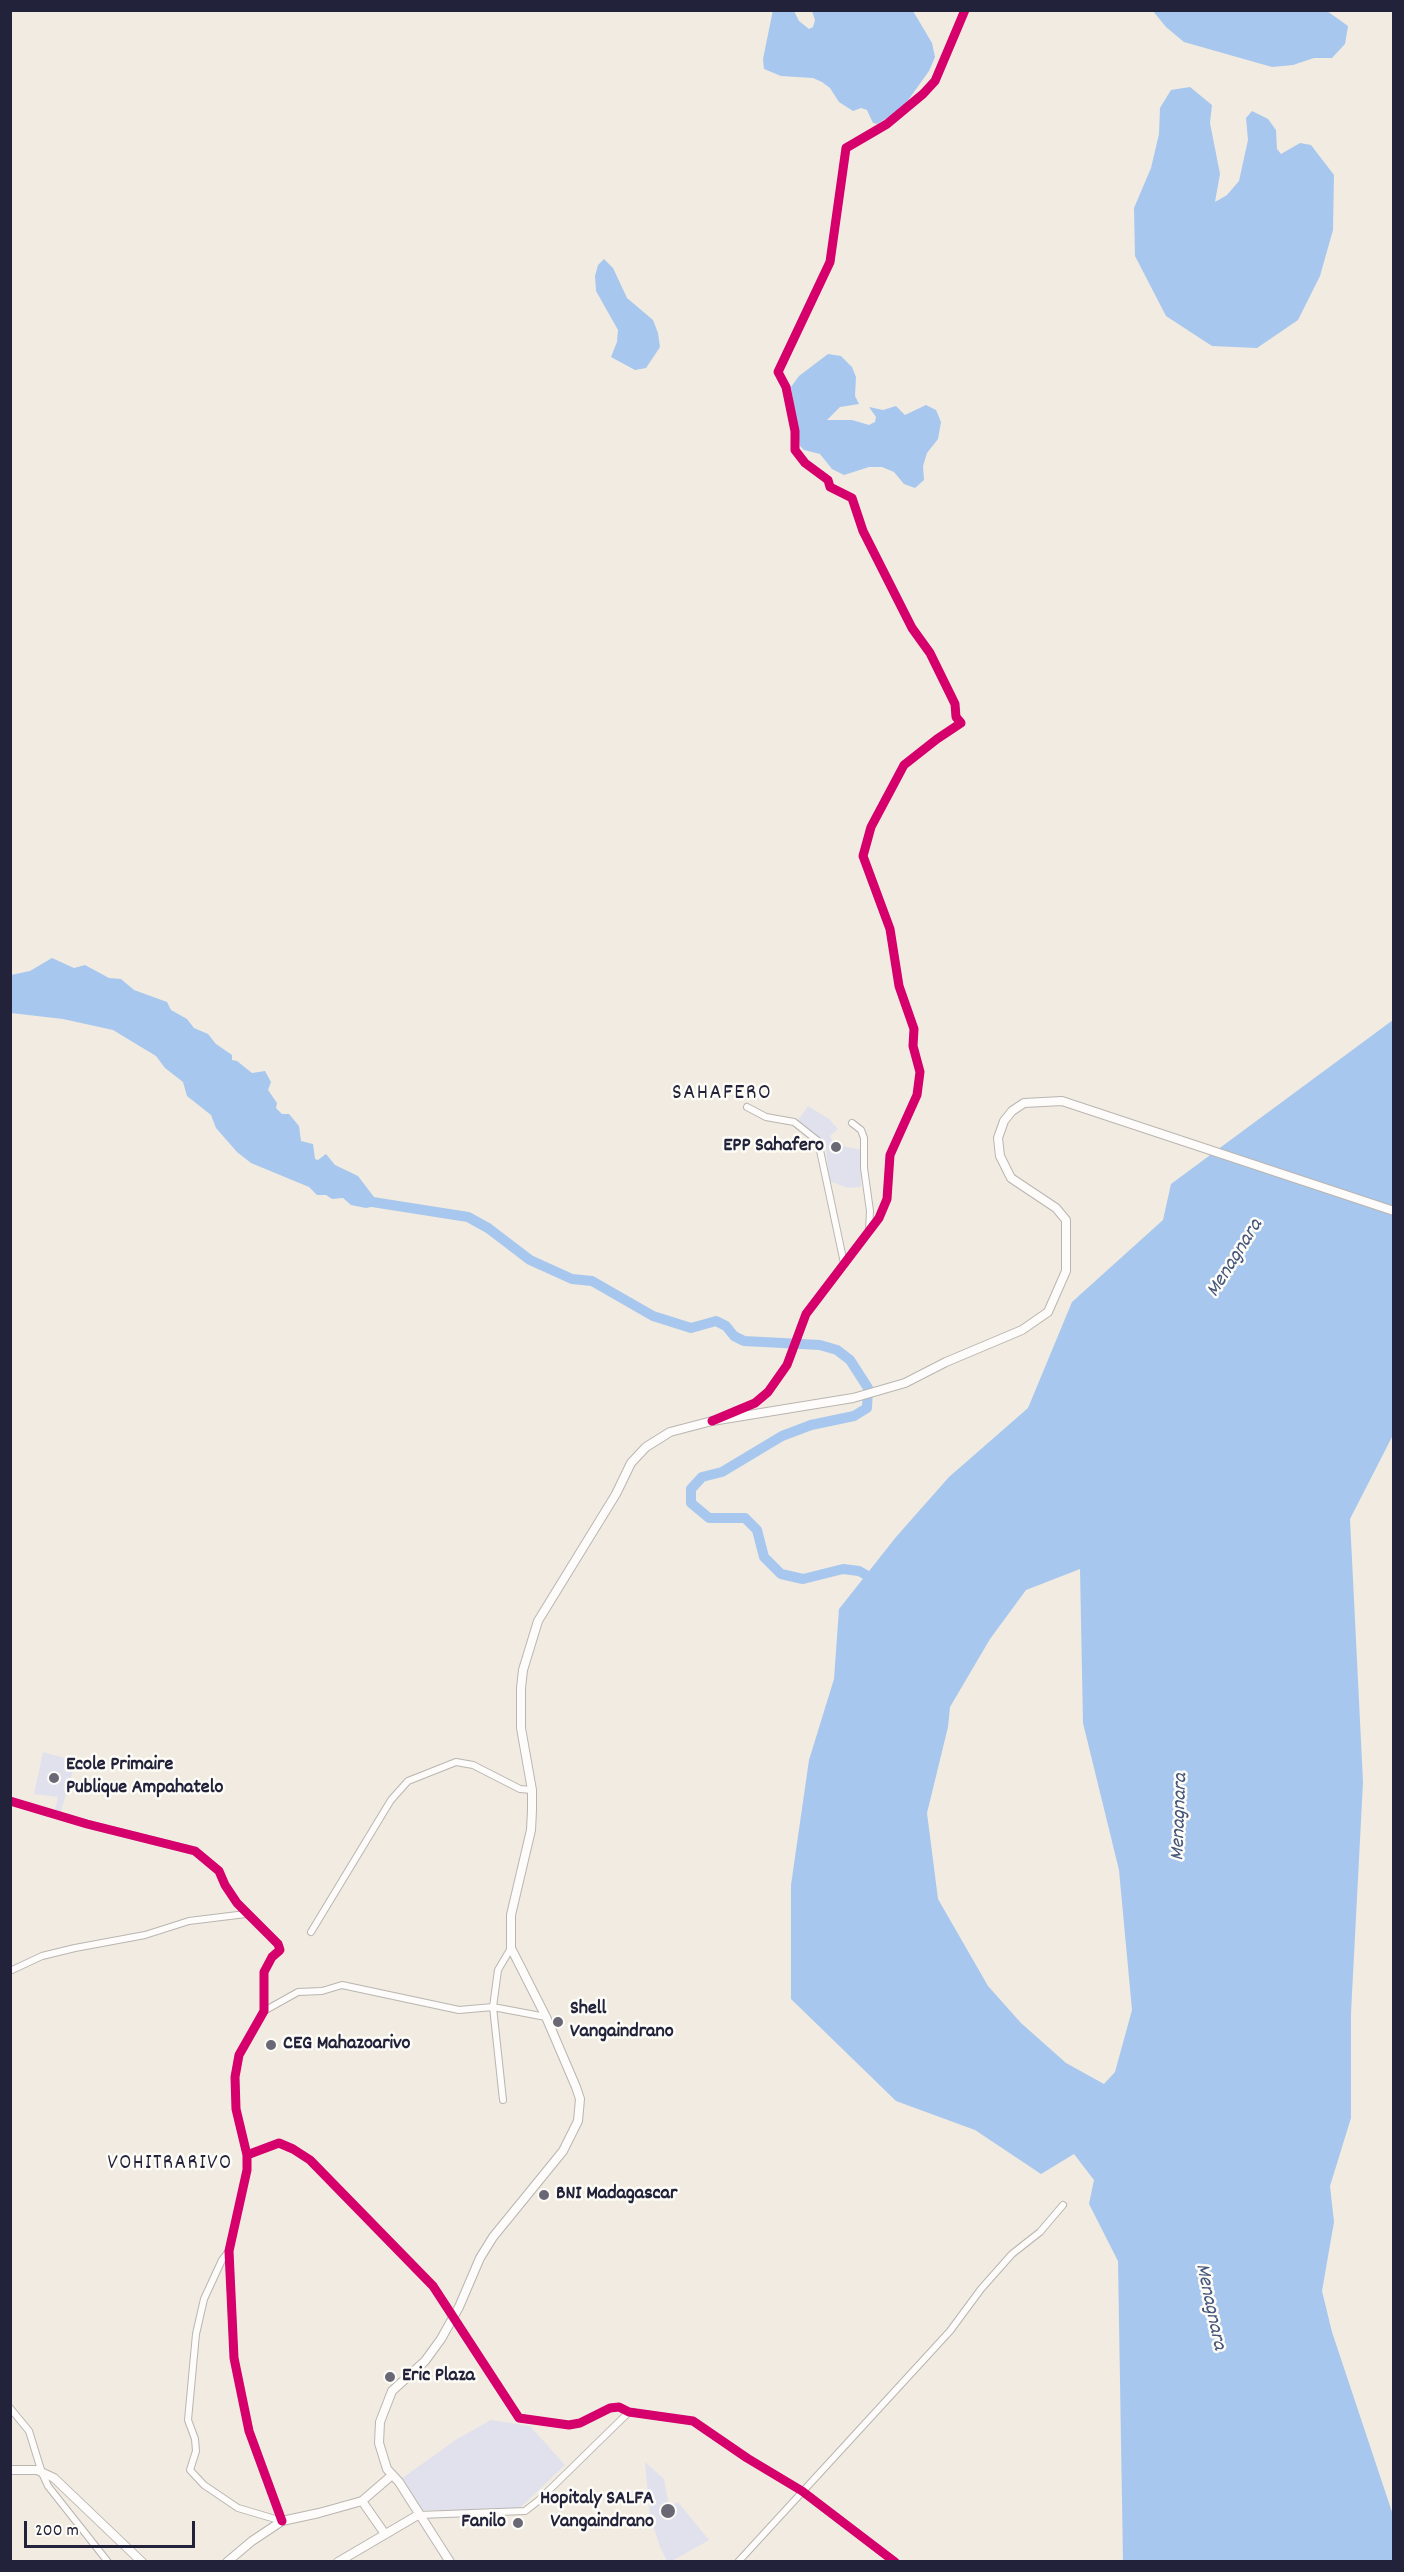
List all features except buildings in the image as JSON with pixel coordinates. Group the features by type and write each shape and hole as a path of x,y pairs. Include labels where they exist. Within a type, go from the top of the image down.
{"main road":[{"path":"450,2562 399,2482 391,2476 379,2443 380,2422 392,2391 433,2352 453,2319 486,2247 563,2151 578,2121 580,2099 576,2087 546,2017 511,1948 511,1916 531,1830 532,1790 521,1728 521,1688 523,1670 538,1621 616,1494 631,1463 659,1437 712,1421 853,1398 905,1383 946,1362 1022,1330 1048,1312 1066,1271 1066,1220 1056,1208 1011,1178 1000,1156 998,1138 1004,1121 1012,1111 1024,1103 1062,1101 1394,1211"},
{"path":"10,2470 38,2470 63,2485 142,2562"},
{"path":"227,2562 252,2541 282,2521 362,2501 391,2476"},
{"path":"362,2501 385,2534"},
{"path":"338,2562 418,2515"}],"street":[{"path":"712,1421 754,1403 768,1392 787,1365 796,1334 806,1314 879,1218 887,1199 890,1155 917,1095 920,1072 913,1046 914,1029 899,986 890,929 864,861 863,852 871,827 904,765 961,723 956,717 955,704 930,654 912,628 863,531 852,498 830,487 828,480 806,463 795,450 795,431 786,387 778,372 830,262 846,148 887,124 923,94 934,81 965,10"},
{"path":"747,1107 766,1117 794,1122 818,1141 844,1263"},
{"path":"852,1123 861,1130 864,1138 864,1168 870,1211 869,1231"},
{"path":"311,1932 391,1800 408,1782 456,1762 473,1765 519,1789 532,1790"},
{"path":"10,1801 87,1824 195,1851 219,1871 225,1885 246,1914 278,1944 280,1950 272,1957 264,1972 264,2011 239,2055 235,2077 236,2109 247,2155 247,2170 229,2251 234,2358 249,2431 282,2521"},
{"path":"10,1971 42,1956 146,1935 189,1921 246,1914"},
{"path":"503,2100 493,2007 498,1970 511,1948"},
{"path":"264,2011 298,1992 322,1991 342,1985 459,2010 493,2007 546,2017"},
{"path":"247,2155 279,2143 293,2148 310,2160 433,2286 519,2418 568,2425 580,2423 610,2408 619,2407 629,2412 693,2421 747,2458 802,2491 895,2562"},
{"path":"738,2562 950,2331 981,2289 1012,2254 1040,2232 1063,2205"},
{"path":"229,2251 222,2260 204,2299 196,2334 188,2421 195,2439 195,2451 190,2470 204,2486 238,2508 282,2521"},
{"path":"10,2408 29,2431 48,2486 108,2562"},
{"path":"418,2515 525,2511 629,2412"}],"shaded area":[{"name":"EPP Sahafero","path":"808,1106 829,1119 838,1129 830,1136 834,1144 861,1150 861,1187 848,1188 829,1181 826,1149 822,1140 798,1120"},
{"name":"Ecole Primaire Publique Ampahatelo","path":"43,1752 76,1761 60,1814 54,1813 58,1797 34,1794"},
{"path":"491,2420 530,2426 565,2465 521,2507 511,2510 421,2510 401,2479 457,2439"},
{"name":"Hopitaly SALFA Vangaindrano","path":"645,2462 664,2479 669,2506 678,2502 709,2540 672,2561 667,2561 660,2547 650,2516"}],"water":[{"path":"773,10 794,11 799,21 809,29 813,27 815,20 812,11 913,11 932,43 935,57 929,71 901,110 877,124 873,123 867,110 861,108 853,111 839,102 830,88 822,82 813,78 781,76 764,69 763,59"},
{"path":"1153,11 1327,11 1348,26 1345,44 1332,58 1314,58 1293,65 1272,67 1184,42 1166,27"},
{"path":"1190,87 1212,105 1210,123 1220,174 1215,202 1227,195 1239,181 1248,140 1246,118 1252,111 1268,119 1276,130 1277,149 1281,154 1300,143 1311,145 1334,175 1333,230 1320,276 1298,320 1257,348 1212,346 1166,316 1135,256 1134,208 1151,168 1159,134 1160,108 1171,90"},
{"path":"604,259 613,268 627,298 653,320 660,347 646,368 635,370 611,357 617,342 618,330 596,291 595,276 598,265"},
{"path":"828,354 841,356 852,367 856,377 855,396 859,404 840,407 827,420 852,420 869,425 875,422 876,417 869,407 883,410 896,406 905,415 926,405 936,410 941,422 938,439 927,453 923,466 924,480 915,488 904,484 894,472 882,467 869,467 844,475 832,469 820,454 804,450 800,446 791,387 799,376"},
{"path":"52,958 74,968 85,965 109,978 121,979 134,990 167,1002 171,1010 187,1019 194,1028 208,1034 216,1044 232,1055 232,1060 237,1061 252,1073 265,1071 271,1082 268,1090 277,1103 276,1108 282,1114 289,1114 299,1126 301,1141 313,1144 315,1159 318,1160 326,1154 335,1165 358,1176 380,1205 366,1208 351,1205 343,1198 332,1199 326,1195 317,1195 309,1187 251,1163 237,1152 216,1128 211,1115 187,1096 183,1082 165,1068 156,1056 113,1030 63,1019 11,1013 11,975 30,971"},
{"name":"Menagnara","path":"1393,1020 1393,1435 1350,1519 1363,1782 1351,2013 1351,2118 1330,2186 1334,2222 1322,2291 1332,2332 1393,2515 1393,2561 1123,2561 1118,2261 1089,2204 1094,2180 1074,2154 1041,2174 975,2130 896,2101 791,1999 791,1885 809,1760 834,1679 839,1609 896,1537 949,1477 1028,1408 1072,1302 1163,1220 1171,1184","holes":["1080,1569 1083,1723 1119,1870 1132,2010 1115,2072 1104,2084 1066,2063 1021,2023 988,1986 938,1899 927,1813 948,1727 950,1707 990,1639 1026,1590"]}],"waterway":[{"path":"366,1201 468,1217 488,1228 530,1260 572,1279 592,1281 653,1316 691,1328 716,1321 744,1341 820,1345 837,1350 850,1360 868,1388 867,1408 854,1416 811,1425 782,1436 722,1472 702,1477 691,1489 691,1503 709,1518 745,1518 757,1530 764,1557 781,1574 803,1579 843,1569 859,1571 877,1581"}],"cycle path":[{"path":"712,1421 755,1403 768,1392 787,1365 806,1314 879,1218 887,1199 890,1155 917,1095 920,1072 913,1046 914,1029 899,986 890,929 863,856 871,827 904,765 961,723 956,717 955,704 930,653 912,628 863,531 852,498 830,487 828,480 805,463 795,450 795,431 786,387 778,372 830,262 846,148 887,124 935,81 965,10"},
{"path":"10,1801 87,1824 195,1851 219,1871 237,1903 278,1944 280,1950 272,1957 264,1972 264,2011 239,2055 235,2077 236,2109 247,2155 247,2170 229,2251 234,2358 249,2431 282,2521"},
{"path":"247,2155 279,2143 310,2160 433,2286 519,2418 569,2425 580,2423 610,2408 619,2407 629,2412 693,2421 747,2458 802,2491 895,2562"}],"place":[{"name":"EPP Sahafero","path":"836,1147"},
{"name":"Ecole Primaire Publique Ampahatelo","path":"54,1778"},
{"name":"Shell Vangaindrano","path":"558,2022"},
{"name":"CEG Mahazoarivo","path":"271,2045"},
{"name":"BNI Madagascar","path":"544,2195"},
{"name":"Eric Plaza","path":"390,2377"},
{"name":"Hopitaly SALFA Vangaindrano","path":"668,2511"},
{"name":"Fanilo","path":"518,2523"}],"district":[{"name":"SAHAFERO","path":"722,1095"},
{"name":"VOHITRARIVO","path":"170,2165"}]}
